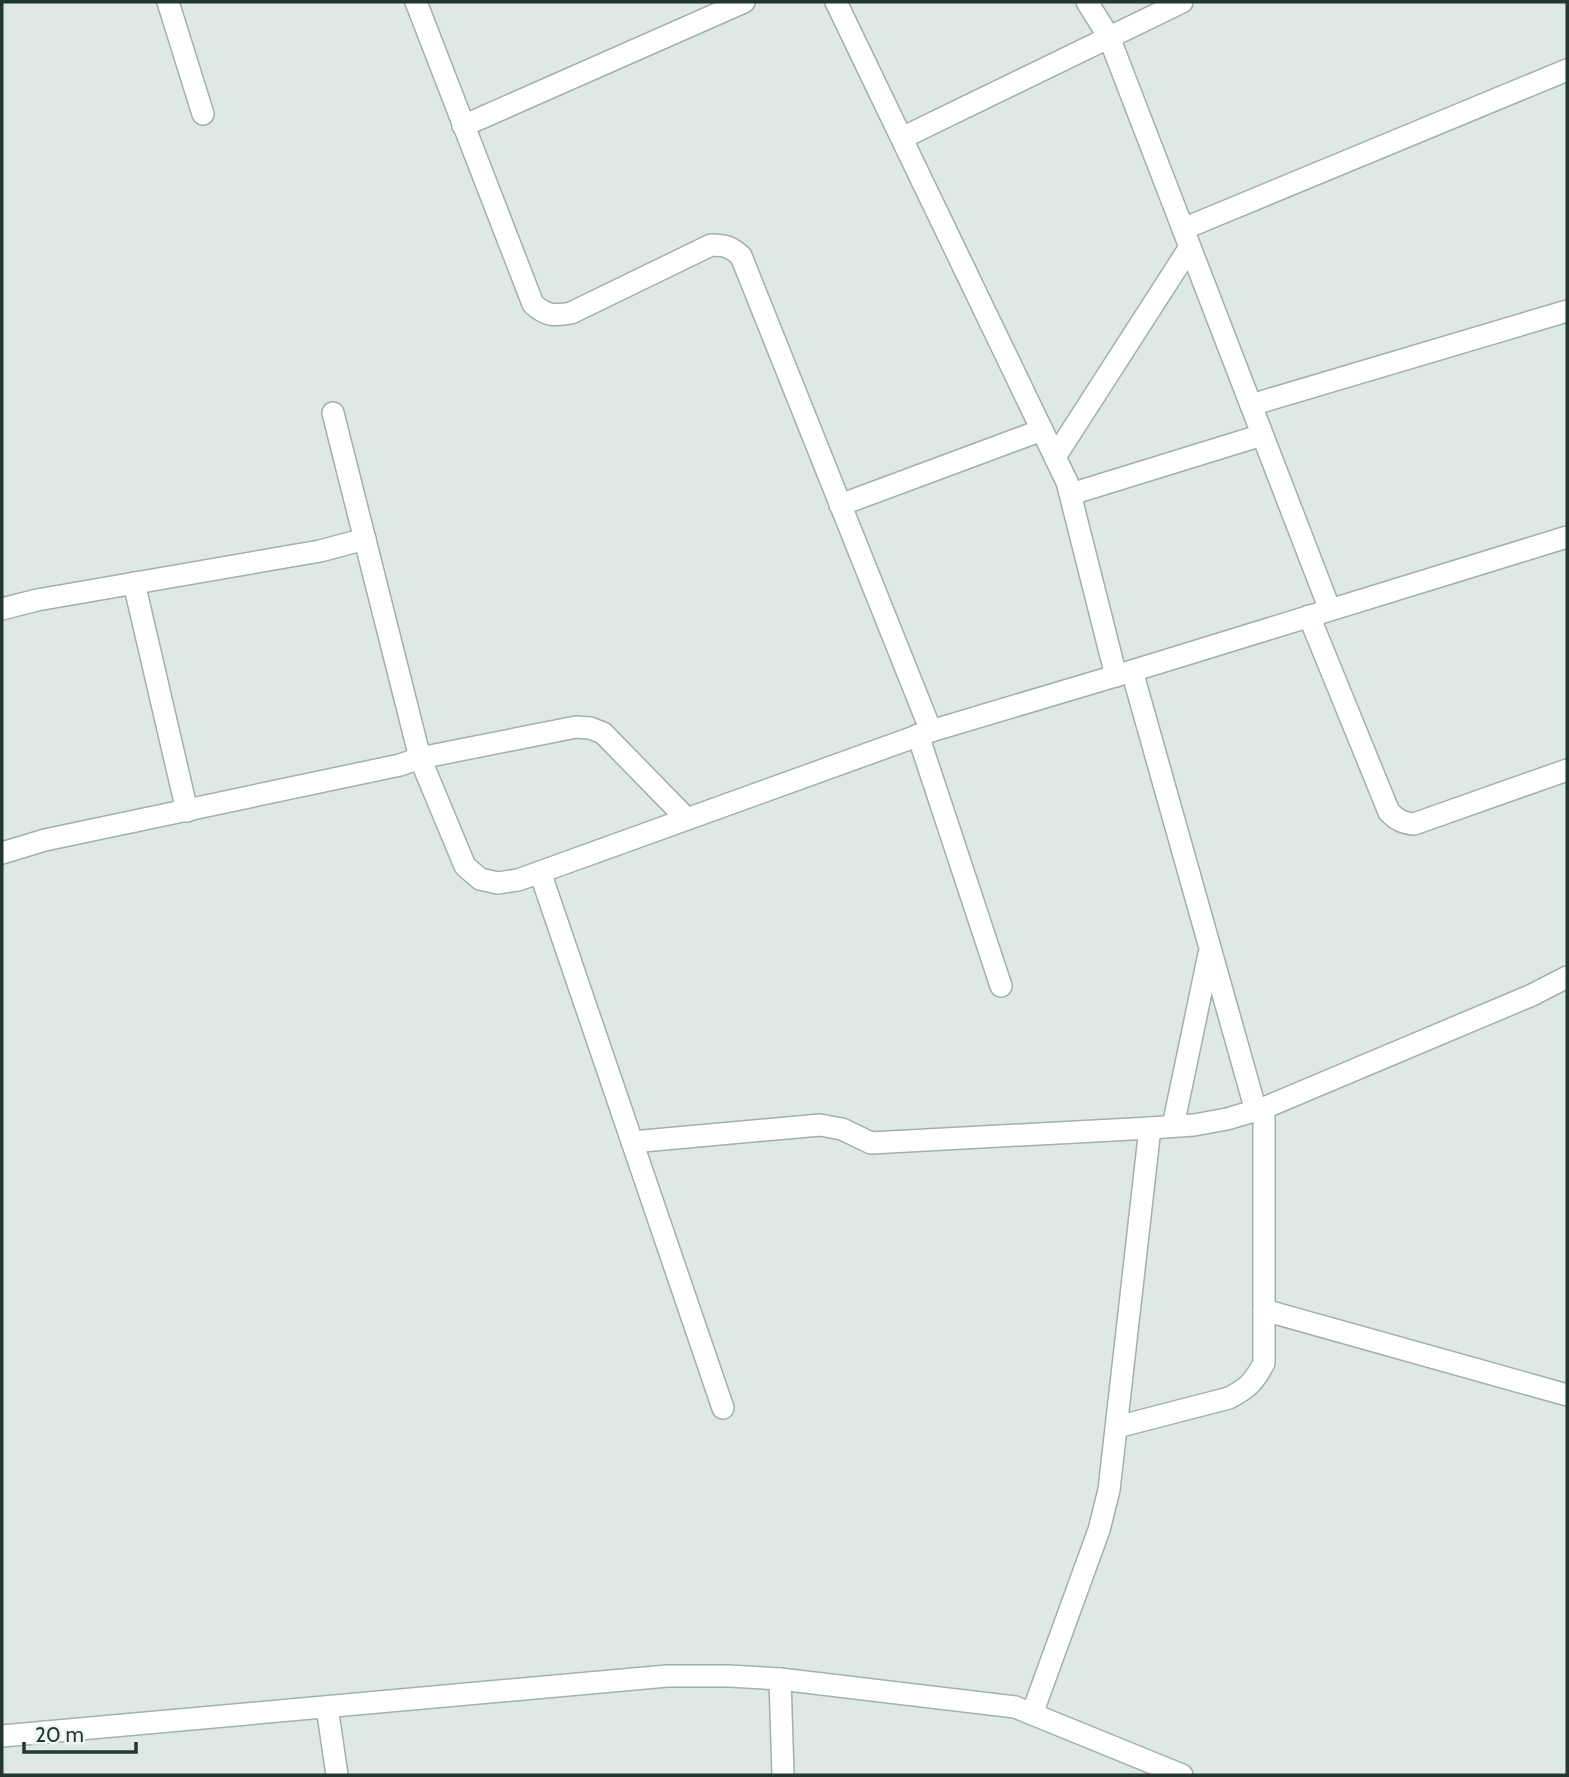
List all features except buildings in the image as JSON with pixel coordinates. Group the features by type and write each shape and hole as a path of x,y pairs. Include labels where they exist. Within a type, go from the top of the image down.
{"street":[{"path":"168,2 203,114"},
{"path":"416,2 533,304 542,312 556,316 571,313 711,245 724,245 741,256 840,505 924,733 1001,986"},
{"path":"463,126 744,2"},
{"path":"836,2 1071,494 1124,674 1260,1110 1264,1363 1245,1390 1229,1398 1117,1427"},
{"path":"1087,2 1109,37 1251,405 1319,613 1389,812 1404,823 1414,824 1567,770"},
{"path":"902,138 1182,2"},
{"path":"1055,457 1186,238 1567,70"},
{"path":"1251,405 1567,311"},
{"path":"333,413 359,541 420,758 465,866 480,880 498,883 518,880 924,733 1567,537"},
{"path":"840,505 1042,430"},
{"path":"1071,494 1262,436"},
{"path":"2,610 37,600 320,551 359,541"},
{"path":"134,583 187,811"},
{"path":"2,853 45,840 400,765 420,758 576,727 603,733 687,819"},
{"path":"540,872 723,1408"},
{"path":"1173,1126 1210,948"},
{"path":"632,1142 820,1125 842,1129 871,1143 1150,1128 1210,1122 1260,1110 1532,995 1567,977"},
{"path":"1032,1714 1099,1530 1109,1490 1150,1128"},
{"path":"1264,1310 1567,1395"},
{"path":"2,1736 667,1676 729,1676 780,1679 1015,1707 1142,1767 1182,1775"},
{"path":"780,1679 783,1775"},
{"path":"327,1707 337,1775"}]}
